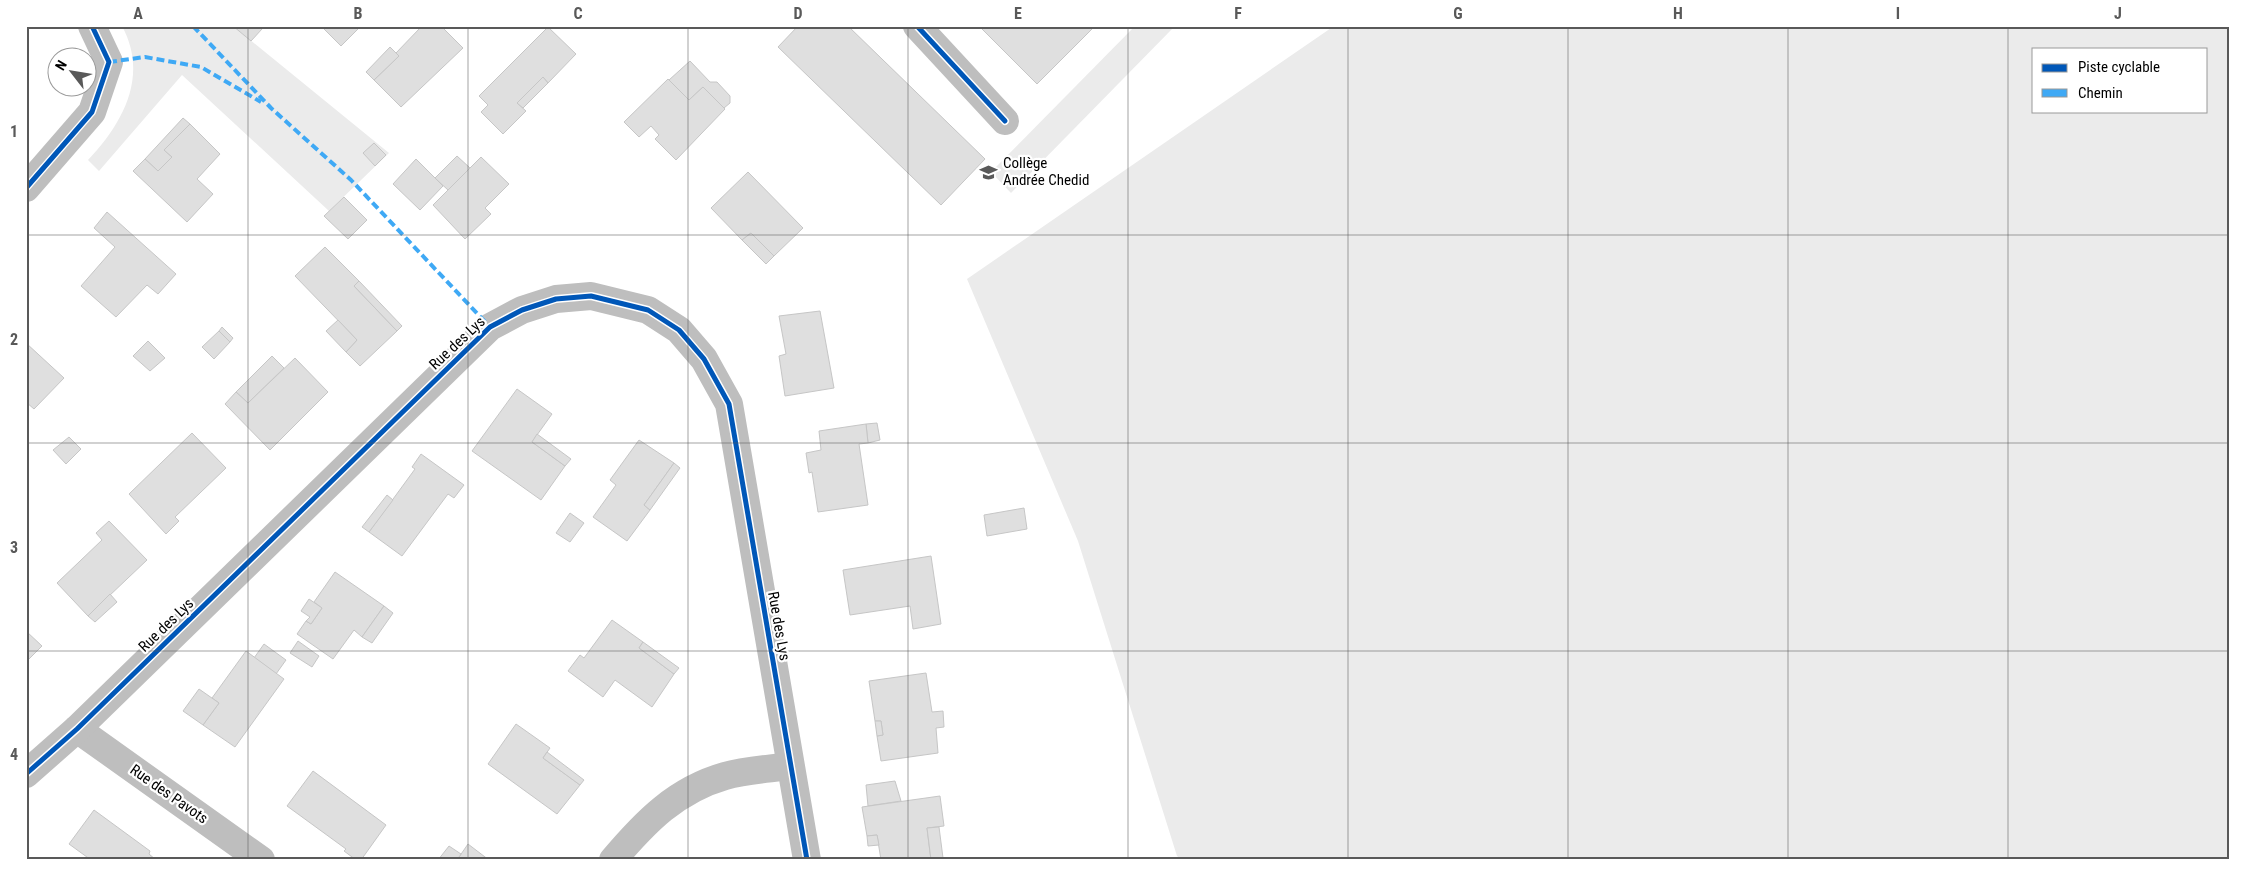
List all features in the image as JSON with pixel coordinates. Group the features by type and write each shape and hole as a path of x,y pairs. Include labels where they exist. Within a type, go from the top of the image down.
{"street":[{"path":"26,188 92,112 109,62 92,26"},
{"path":"917,26 1005,120"},
{"name":"Rue des Lys","path":"26,774 77,729 490,327 522,310 556,299 591,296 648,310 679,330 704,359 729,404 807,860"},
{"name":"Rue des Pavots","path":"77,729 261,860"},
{"path":"613,860 644,824 672,800 726,776 790,766"}],"shaded area":[{"path":"122,26 233,26 389,153 329,211 182,75 99,171 88,160 101,146 121,115 132,81 133,63 130,45"},
{"path":"1135,26 1175,26 1011,193 991,172"},
{"path":"1334,26 2229,26 2229,860 1182,860 1177,856 1078,541 967,279"}],"building":[{"path":"233,26 259,26 262,29 251,41"},
{"path":"321,26 361,26 341,46"},
{"path":"418,26 441,26 463,48 401,107 374,80 399,56 396,53 420,28"},
{"path":"798,26 848,26 985,159 941,205 778,47"},
{"path":"979,26 1095,26 1037,84"},
{"path":"548,27 576,54 548,83 543,77 517,103 526,111 503,134 481,112 488,105 479,96"},
{"path":"390,47 399,56 374,80 366,72"},
{"path":"690,61 710,82 717,82 730,96 730,103 724,108 703,87 689,100 669,80"},
{"path":"543,77 548,83 523,108 517,103"},
{"path":"668,79 689,100 703,87 725,109 676,160 655,139 659,135 651,126 639,137 624,122"},
{"path":"183,118 190,124 164,150 172,157 158,171 145,159"},
{"path":"190,124 220,154 197,179 213,194 187,222 133,171 145,159 158,171 172,157 164,150"},
{"path":"374,143 386,155 375,166 363,153"},
{"path":"457,156 470,168 448,190 435,178"},
{"path":"481,157 509,184 485,208 491,214 465,239 433,205"},
{"path":"416,159 443,186 420,210 393,184"},
{"path":"748,172 803,228 774,256 751,233 742,240 711,208"},
{"path":"344,197 367,220 348,239 324,216"},
{"path":"107,212 176,274 158,294 147,285 116,317 81,286 115,247 94,228"},
{"path":"751,233 774,256 766,264 742,240"},
{"path":"325,247 359,281 354,286 397,331 360,366 346,352 357,340 295,276"},
{"path":"359,281 402,326 397,331 354,286"},
{"path":"820,311 834,388 785,396 779,356 786,354 779,316"},
{"path":"338,320 357,340 346,352 326,331"},
{"path":"222,327 233,338 230,342 219,331"},
{"path":"219,331 230,342 214,359 202,347"},
{"path":"148,341 165,358 150,371 133,356"},
{"path":"26,343 64,378 34,409 26,402"},
{"path":"272,356 284,368 248,403 236,392"},
{"path":"295,358 328,392 270,450 225,404 236,392 248,403"},
{"path":"517,389 552,414 532,442 565,466 541,500 472,451"},
{"path":"877,423 880,440 868,443 866,424"},
{"path":"866,424 868,443 859,444 868,505 818,512 812,472 809,473 806,453 821,450 819,431"},
{"path":"192,433 226,468 175,517 179,521 166,534 129,494"},
{"path":"537,434 571,459 565,466 532,442"},
{"path":"69,437 81,449 66,464 53,450"},
{"path":"639,440 674,463 644,505 650,510 627,541 593,517 616,485 610,480"},
{"path":"421,454 464,485 454,498 448,494 402,556 369,532 415,469 412,467"},
{"path":"674,463 680,468 650,510 644,505"},
{"path":"387,495 393,500 369,532 362,527"},
{"path":"1024,508 1027,529 987,536 984,515"},
{"path":"570,513 584,523 570,542 556,533"},
{"path":"109,521 147,560 88,616 57,583 102,540 96,533"},
{"path":"931,556 941,624 913,629 910,606 850,615 843,570"},
{"path":"335,572 384,606 362,637 354,630 333,659 297,634 306,621 311,624 322,608 314,602"},
{"path":"110,594 117,602 95,622 88,616"},
{"path":"309,599 322,608 311,624 306,621 310,617 301,611"},
{"path":"384,606 393,613 372,643 362,637"},
{"path":"612,620 643,642 639,648 674,674 652,707 615,680 603,697 568,671 580,655 584,658"},
{"path":"26,631 42,646 27,661 26,661"},
{"path":"298,641 319,656 312,667 290,653"},
{"path":"643,642 679,668 674,674 639,648"},
{"path":"264,644 286,660 276,674 254,658"},
{"path":"246,651 284,679 235,747 203,725 219,703 212,698"},
{"path":"926,673 932,712 943,711 944,727 936,728 938,753 881,761 877,736 883,735 881,721 875,721 869,681"},
{"path":"199,689 219,703 203,725 183,711"},
{"path":"875,721 881,721 883,735 877,736"},
{"path":"516,724 550,748 543,758 580,785 557,814 488,764"},
{"path":"547,752 584,780 580,785 543,758"},
{"path":"313,771 386,825 361,860 356,860 344,851 346,849 287,806"},
{"path":"895,781 901,801 868,806 866,785"},
{"path":"940,796 944,826 927,828 931,860 881,860 877,835 867,836 862,807"},
{"path":"94,810 150,851 149,854 156,860 91,860 69,844"},
{"path":"939,827 943,858 931,860 927,828"},
{"path":"877,835 879,845 868,846 867,836"},
{"path":"468,844 489,860 457,860"},
{"path":"449,846 461,854 457,860 438,860"}],"marked path":[{"path":"193,26 271,108 351,180 490,327"},
{"path":"109,62 145,57 201,67 261,102"}],"cycle path":[{"path":"26,188 92,112 109,62 92,26"},
{"path":"917,26 1005,121"},
{"path":"26,774 77,729 490,327 522,310 556,299 591,296 648,310 679,330 704,359 729,404 807,860"}],"place":[{"name":"Collège Andrée Chedid","path":"989,172"}]}
